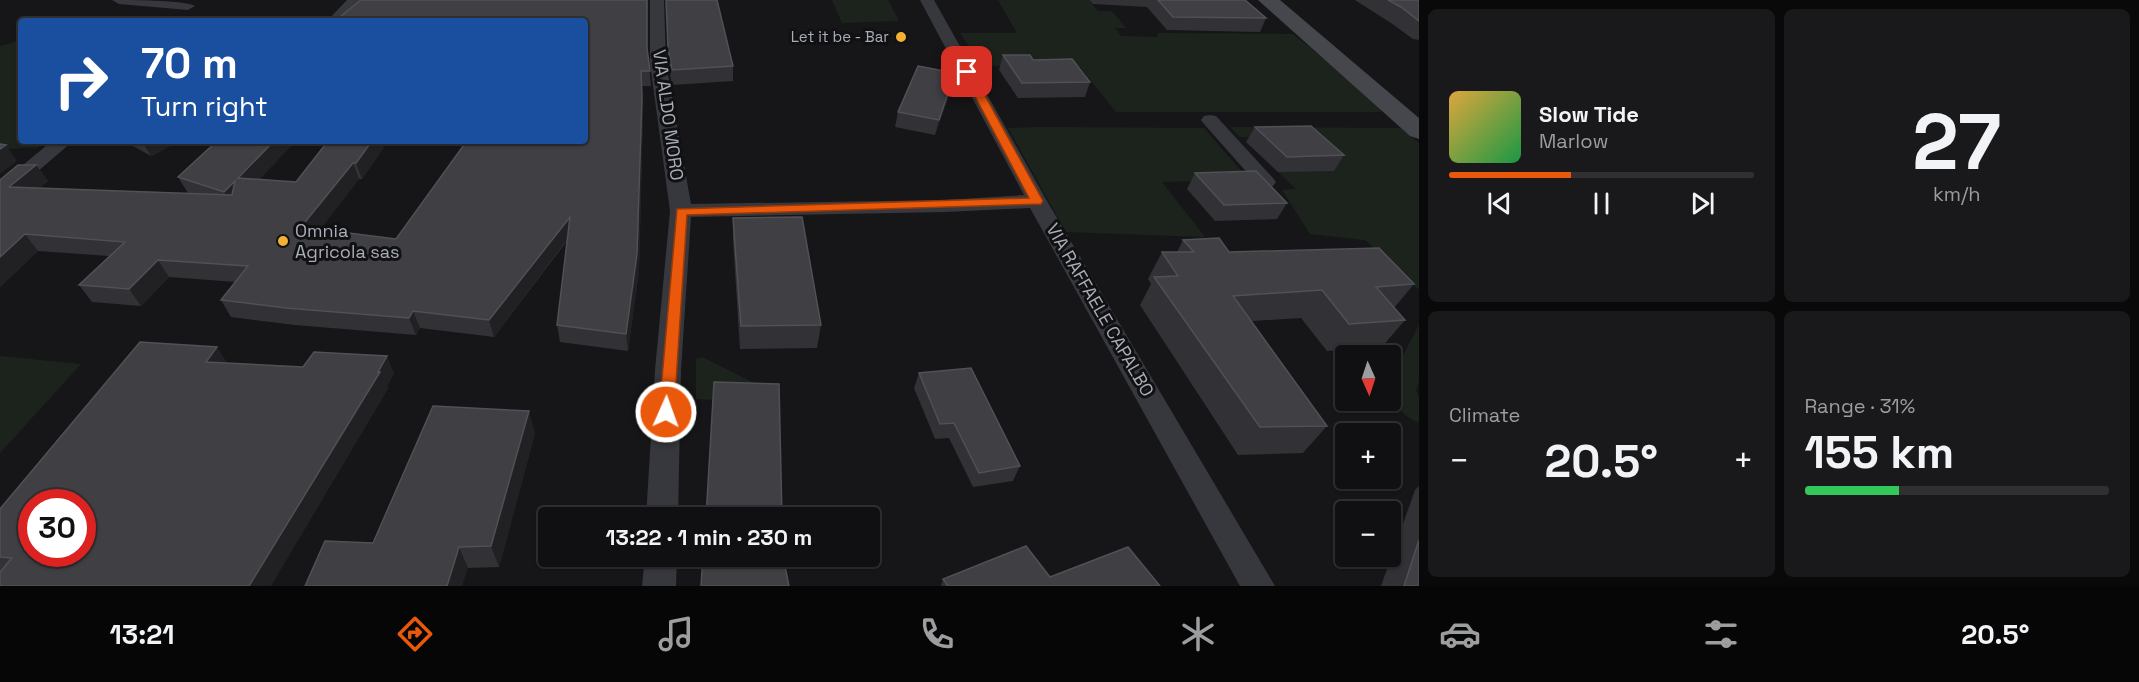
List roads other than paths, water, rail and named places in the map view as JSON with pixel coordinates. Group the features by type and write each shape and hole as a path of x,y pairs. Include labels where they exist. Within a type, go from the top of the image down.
{"main road":[{"path":"1268,0 1419,131"}],"street":[{"path":"119,0 192,3 183,18"},
{"path":"338,18 355,0"},
{"name":"VIA ALDO MORO","path":"657,0 658,63 681,211 668,370 662,507"},
{"name":"VIA RAFFAELE CAPALBO","path":"927,0 1037,201 1258,586"},
{"path":"1210,120 1266,182"},
{"path":"0,194 60,144"},
{"path":"681,211 945,206 1037,201"},
{"path":"659,586 660,567"}],"place":[{"name":"Let it be - Bar","path":"901,37"},
{"name":"Omnia Agricola sas","path":"283,241"}]}
